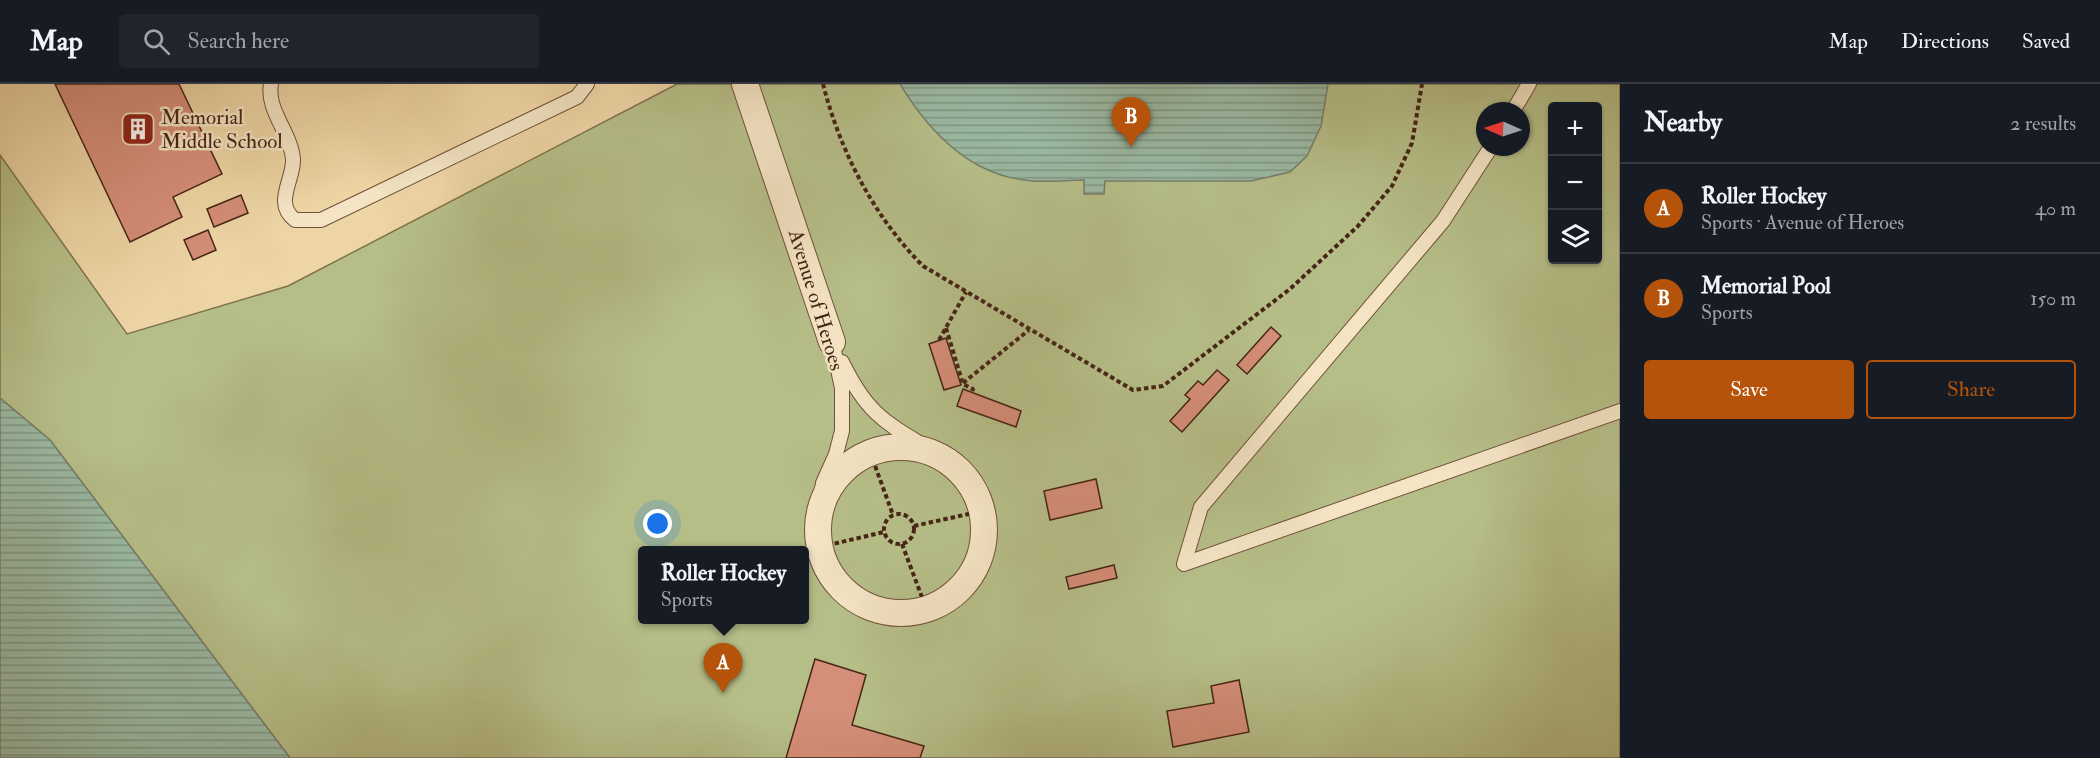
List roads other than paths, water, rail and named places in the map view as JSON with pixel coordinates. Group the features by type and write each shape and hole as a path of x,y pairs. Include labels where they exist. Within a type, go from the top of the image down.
{"street":[{"name":"Avenue of Heroes","path":"745,84 832,342"},
{"name":"Avenue of Heroes","path":"897,446 920,448 942,457 969,482 982,511 984,533 975,568 952,595 926,608 896,613 877,610 860,602 843,590 831,576 820,547 818,520 823,500 832,482 843,469 870,452 897,446"}],"lane":[{"path":"271,84 270,98 293,159 285,193 286,209 295,220 309,222 321,220 577,97 587,84"},
{"path":"1518,102 1529,84"},
{"path":"1485,156 1443,222 1201,507 1184,564 1620,411"},
{"path":"832,342 863,401 890,426 942,457"},
{"name":"Avenue of Heroes","path":"818,520 823,483 836,454 842,431 842,388 832,342"}],"place":[{"name":"Memorial Middle School","path":"138,129"},
{"name":"Memorial Pool","path":"1131,147"},
{"name":"Roller Hockey","path":"723,693"}]}
